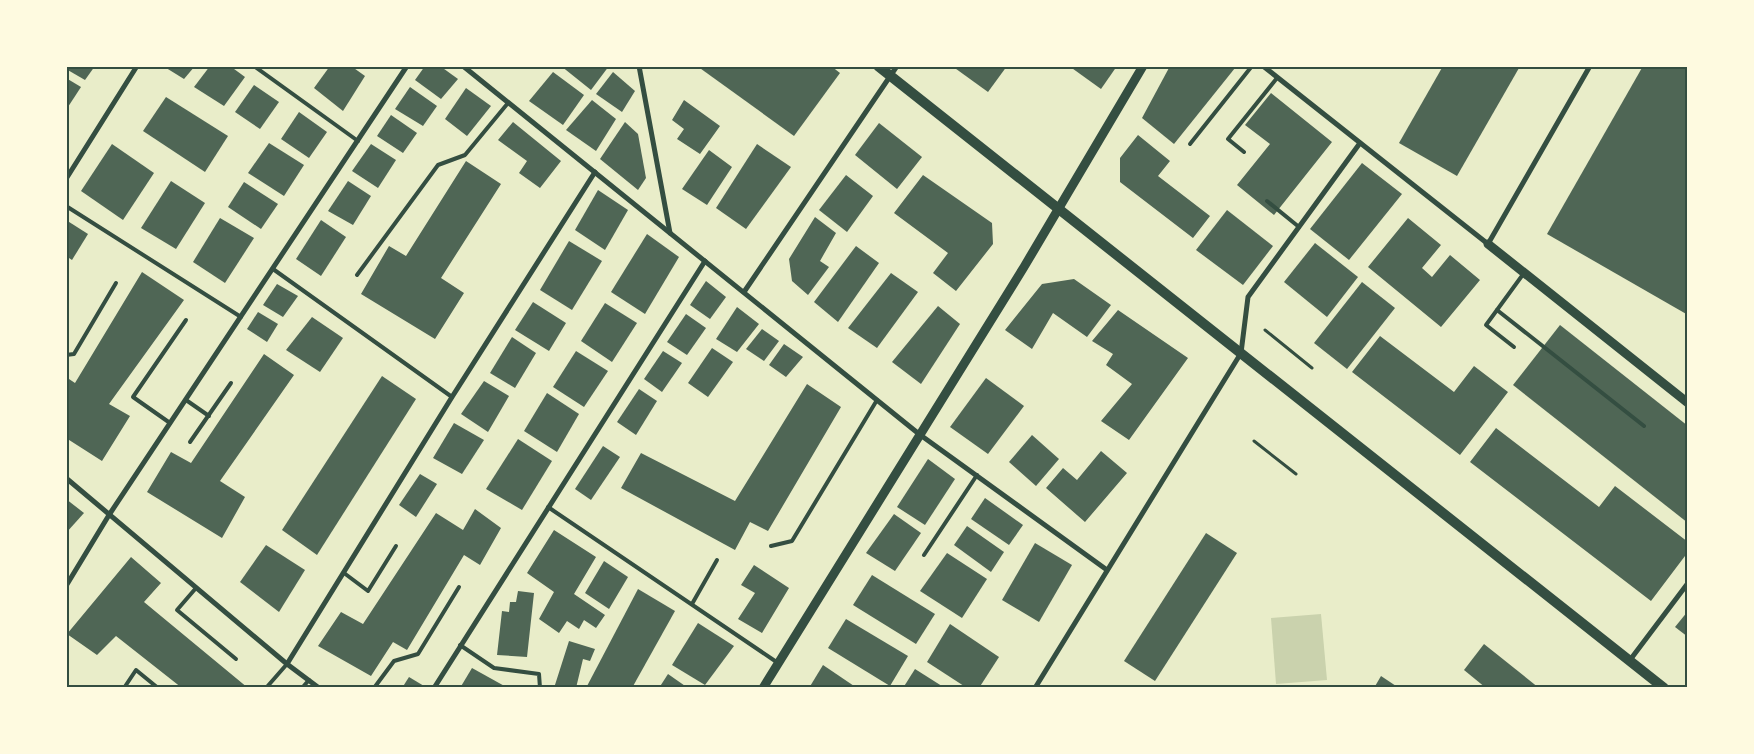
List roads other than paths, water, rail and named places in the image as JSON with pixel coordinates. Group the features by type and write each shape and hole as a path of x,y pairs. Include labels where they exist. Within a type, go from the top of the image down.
{"main road":[{"path":"878,66 1664,688"}],"street":[{"path":"66,179 137,66"},
{"path":"66,586 109,516 407,66"},
{"path":"463,66 920,434 1107,570"},
{"path":"639,66 670,233"},
{"path":"744,292 897,66"},
{"path":"763,688 1059,209 1143,66"},
{"path":"1263,66 1688,403"},
{"path":"1488,244 1590,66"},
{"path":"1035,688 1241,353 1248,297 1360,143"},
{"path":"287,664 452,397 595,172"},
{"path":"434,688 705,261"},
{"path":"66,478 287,664 319,688"},
{"path":"1629,661 1688,583"}],"lane":[{"path":"254,66 358,141"},
{"path":"1190,144 1252,66"},
{"path":"1244,152 1228,139 1277,78"},
{"path":"357,276 438,165 465,155 508,103"},
{"path":"1266,201 1299,227"},
{"path":"66,206 241,317"},
{"path":"273,269 452,397"},
{"path":"1514,347 1486,325 1524,273"},
{"path":"66,354 74,354 116,283"},
{"path":"1497,310 1644,426"},
{"path":"170,423 133,397 186,320"},
{"path":"190,442 231,383"},
{"path":"186,400 209,416"},
{"path":"771,546 792,541 878,400"},
{"path":"924,555 977,475"},
{"path":"548,507 778,662"},
{"path":"344,573 368,591 396,546"},
{"path":"692,604 717,560"},
{"path":"374,688 394,660 418,654 459,587"},
{"path":"196,588 177,610 236,659"},
{"path":"460,645 494,668 539,674 540,688"},
{"path":"266,688 287,664"},
{"path":"124,688 136,670 158,688"},
{"path":"302,688 308,680"}]}
